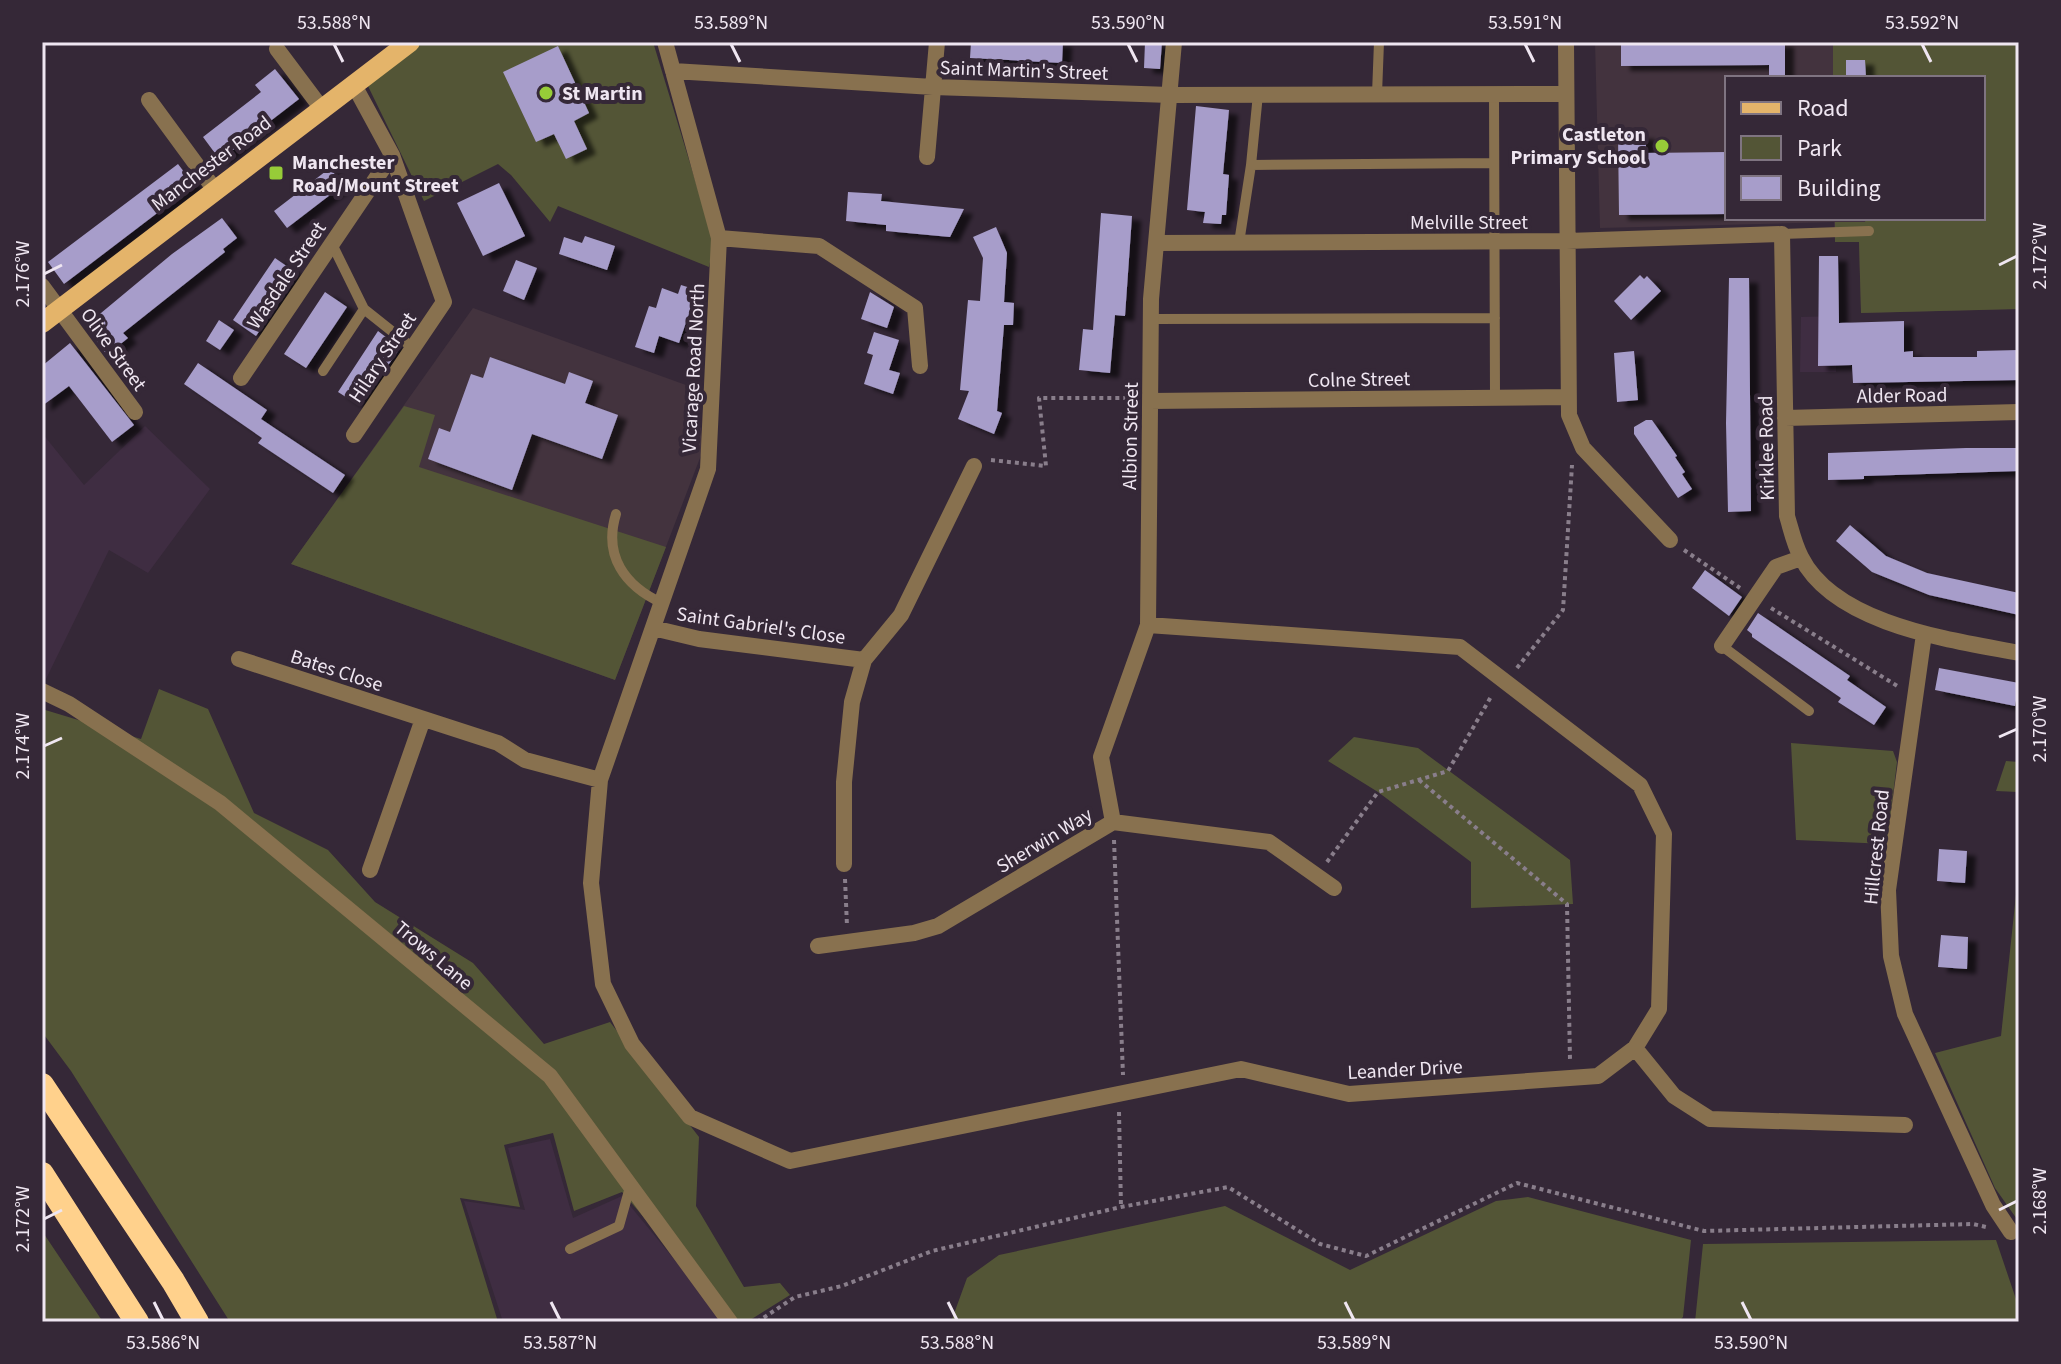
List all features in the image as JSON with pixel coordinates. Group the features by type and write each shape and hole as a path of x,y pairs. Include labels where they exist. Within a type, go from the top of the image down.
{"highway":[{"path":"42,1085 157,1256 197,1322"},
{"path":"42,1174 137,1322"}],"main road":[{"name":"Manchester Road","path":"42,323 410,42"}],"street":[{"name":"Vicarage Road North","path":"600,780 708,469 719,238 665,42"},
{"path":"927,157 937,42"},
{"name":"Albion Street","path":"1113,822 1101,757 1148,625 1151,319 1174,42"},
{"path":"1566,42 1569,415 1583,448 1670,540"},
{"path":"277,49 322,109"},
{"name":"Saint Martin's Street","path":"673,71 933,87 1170,95 1566,94"},
{"path":"354,85 392,155"},
{"path":"149,100 215,190"},
{"name":"Wasdale Street","path":"241,378 392,155"},
{"name":"Hilary Street","path":"354,435 444,302 392,155"},
{"name":"Melville Street","path":"1156,243 1567,241 1782,234"},
{"name":"Kirklee Road","path":"1782,234 1787,516 1801,558 1827,590 1880,620 1924,634 2019,653"},
{"path":"719,238 819,246 915,308 920,366"},
{"name":"Olive Street","path":"42,286 135,412"},
{"name":"Colne Street","path":"1150,401 1568,397"},
{"name":"Alder Road","path":"1785,418 2019,412"},
{"name":"Saint Gabriel's Close","path":"844,864 845,769 852,702 864,660 901,615 974,466"},
{"path":"1722,646 1776,567 1801,558"},
{"name":"Leander Drive","path":"600,780 591,883 603,984 632,1044 690,1117 790,1161 1241,1069 1349,1094 1598,1076 1635,1048 1659,1009 1664,834 1640,785 1460,647 1148,625"},
{"name":"Saint Gabriel's Close","path":"653,628 699,639 864,660"},
{"name":"Hillcrest Road","path":"1924,634 1888,890 1891,956 1905,1014 1993,1205 2015,1232"},
{"name":"Bates Close","path":"239,659 498,743 525,760 600,780"},
{"name":"Trows Lane","path":"42,691 69,704 220,803 550,1076 730,1322"},
{"path":"370,870 423,719"},
{"name":"Sherwin Way","path":"818,946 914,933 938,926 1113,822 1269,842 1334,888"},
{"path":"1635,1048 1674,1096 1710,1119 1905,1125"}],"lane":[{"path":"1377,94 1379,42"},
{"path":"1239,243 1258,94"},
{"path":"1494,94 1495,397"},
{"path":"1251,165 1494,163"},
{"path":"1782,234 1869,231"},
{"path":"332,244 364,309 413,348"},
{"path":"323,371 364,309"},
{"path":"1151,319 1495,318"},
{"path":"616,514 611,529 620,567 635,589 662,603"},
{"path":"1722,646 1809,711"},
{"path":"570,1249 619,1226 630,1187"}],"path":[{"path":"974,466 990,460 1046,466 1039,398 1137,398 1150,401"},
{"path":"1317,876 1378,792 1448,771 1503,681 1563,610 1574,428"},
{"path":"1670,540 1753,597 1915,697"},
{"path":"1419,780 1567,904 1571,1079"},
{"path":"1113,822 1123,1073 1118,1119 1121,1207"},
{"path":"844,864 847,942"},
{"path":"757,1322 795,1297 842,1286 932,1251 1121,1207 1228,1187 1320,1244 1366,1256 1517,1183 1704,1231 1973,1224 2015,1232"}],"shaded area":[{"name":"Castleton Primary School","path":"1595,42 2019,42 2019,309 1861,313 1859,242 1835,242 1834,222 1600,228"},
{"path":"473,308 697,389 703,450 615,680 291,564"},
{"path":"1837,316 1836,372 1800,372 1801,317"},
{"path":"145,426 210,489 148,573 109,550 45,681 42,680 42,433 84,485"},
{"path":"550,1139 573,1218 622,1196 706,1298 721,1322 503,1322 464,1201 525,1210 508,1148"}],"green space":[{"path":"422,42 653,42 714,242 709,267 558,206 550,222 498,164 424,201 367,84"},
{"path":"1833,42 2019,42 2019,309 1861,313 1859,242 1835,242 1835,222 1985,220 1985,76 1833,76"},
{"path":"404,406 435,415 419,467 666,547 615,680 291,564"},
{"path":"159,689 208,709 254,813 328,850 375,902 473,963 544,1044 610,1022 699,1137 696,1206 744,1287 780,1283 790,1295 747,1322 734,1322 622,1192 574,1211 553,1133 504,1145 520,1207 460,1198 498,1322 230,1322 71,1071 42,1032 42,709 141,739"},
{"path":"1354,737 1418,748 1570,860 1573,904 1471,908 1471,862 1378,792 1328,761"},
{"path":"1791,743 1893,751 1897,762 1887,844 1796,840"},
{"path":"2006,761 2019,762 2019,1222 1995,1188 1935,1053 2001,1036 2017,885 2018,792 1996,791"},
{"path":"1528,1197 1691,1240 1683,1317 1678,1322 951,1322 967,1278 999,1255 1225,1206 1350,1270 1496,1201"},
{"path":"42,1231 103,1322 42,1322"},
{"path":"1996,1240 2019,1308 2019,1322 1695,1322 1703,1244"}],"building":[{"path":"971,42 1063,42 1062,63 970,58"},
{"path":"1145,42 1162,42 1160,69 1144,68"},
{"path":"1621,42 1785,42 1785,76 1769,76 1769,65 1621,66"},
{"name":"St Martin","path":"558,46 589,113 574,121 587,149 566,159 554,134 536,142 503,72"},
{"path":"1846,60 1865,60 1866,76 1846,76"},
{"path":"275,69 299,99 220,160 203,137 261,92 255,85"},
{"path":"1196,106 1229,110 1223,174 1229,175 1226,215 1222,215 1221,224 1203,223 1205,212 1187,210"},
{"path":"1618,134 1646,134 1646,153 1725,152 1725,214 1619,215"},
{"path":"178,164 194,185 64,284 48,262"},
{"path":"330,168 343,185 287,228 274,211"},
{"path":"499,183 525,236 483,256 457,203"},
{"path":"848,192 882,194 881,201 964,209 950,237 886,231 886,225 846,221"},
{"path":"1101,213 1132,216 1125,316 1115,315 1110,373 1079,370 1083,329 1093,330"},
{"path":"222,218 237,238 223,249 225,252 123,333 128,338 107,355 88,329 98,321 95,318 172,254"},
{"path":"996,227 1007,253 1004,302 1014,303 1013,325 1004,325 997,411 1002,413 994,434 958,419 969,391 960,390 968,300 980,301 983,258 973,237"},
{"path":"585,236 615,246 607,270 559,254 564,237 582,243"},
{"path":"1819,256 1838,256 1839,323 1904,321 1904,352 1913,351 1913,357 1977,357 1977,351 2019,350 2019,380 1853,383 1852,365 1818,366"},
{"path":"275,258 298,274 256,336 233,320"},
{"path":"516,260 537,268 524,300 503,291"},
{"path":"1640,275 1644,279 1647,276 1661,291 1631,320 1614,301"},
{"path":"1729,278 1749,278 1751,511 1728,512"},
{"path":"681,285 697,290 679,343 659,336 654,353 635,347 649,306 656,308 662,288 678,294"},
{"path":"325,292 347,307 306,368 284,354"},
{"path":"870,292 894,307 887,328 861,319"},
{"path":"219,320 234,330 220,350 206,341"},
{"path":"378,331 400,348 360,406 338,392"},
{"path":"874,332 899,340 889,370 900,373 893,394 864,384 873,355 867,353"},
{"path":"70,343 134,425 112,442 69,386 42,406 42,366"},
{"path":"1634,351 1638,400 1617,402 1614,353"},
{"path":"490,357 565,384 569,372 593,381 585,403 618,415 602,459 532,434 512,490 428,459 439,428 450,432 471,374 483,378"},
{"path":"198,363 267,410 261,419 345,475 333,493 258,443 262,438 184,384"},
{"path":"1652,420 1677,456 1685,472 1682,474 1692,489 1678,498 1634,434 1634,427"},
{"path":"2019,448 2019,471 1828,480 1828,453"},
{"path":"1850,525 1886,556 1927,573 2019,593 2019,615 1929,595 1872,572 1836,541"},
{"path":"1705,570 1742,597 1729,616 1692,588"},
{"path":"1758,613 1850,676 1847,680 1886,707 1874,725 1838,702 1841,698 1752,637 1747,630"},
{"path":"1939,668 2019,683 2015,706 1935,690"},
{"path":"1939,849 1967,851 1965,883 1937,881"},
{"path":"1941,935 1968,937 1967,969 1938,967"}],"place":[{"name":"St Martin","path":"546,93"},
{"name":"Castleton Primary School","path":"1662,146"},
{"name":"Manchester Road/Mount Street","path":"276,173"}]}
